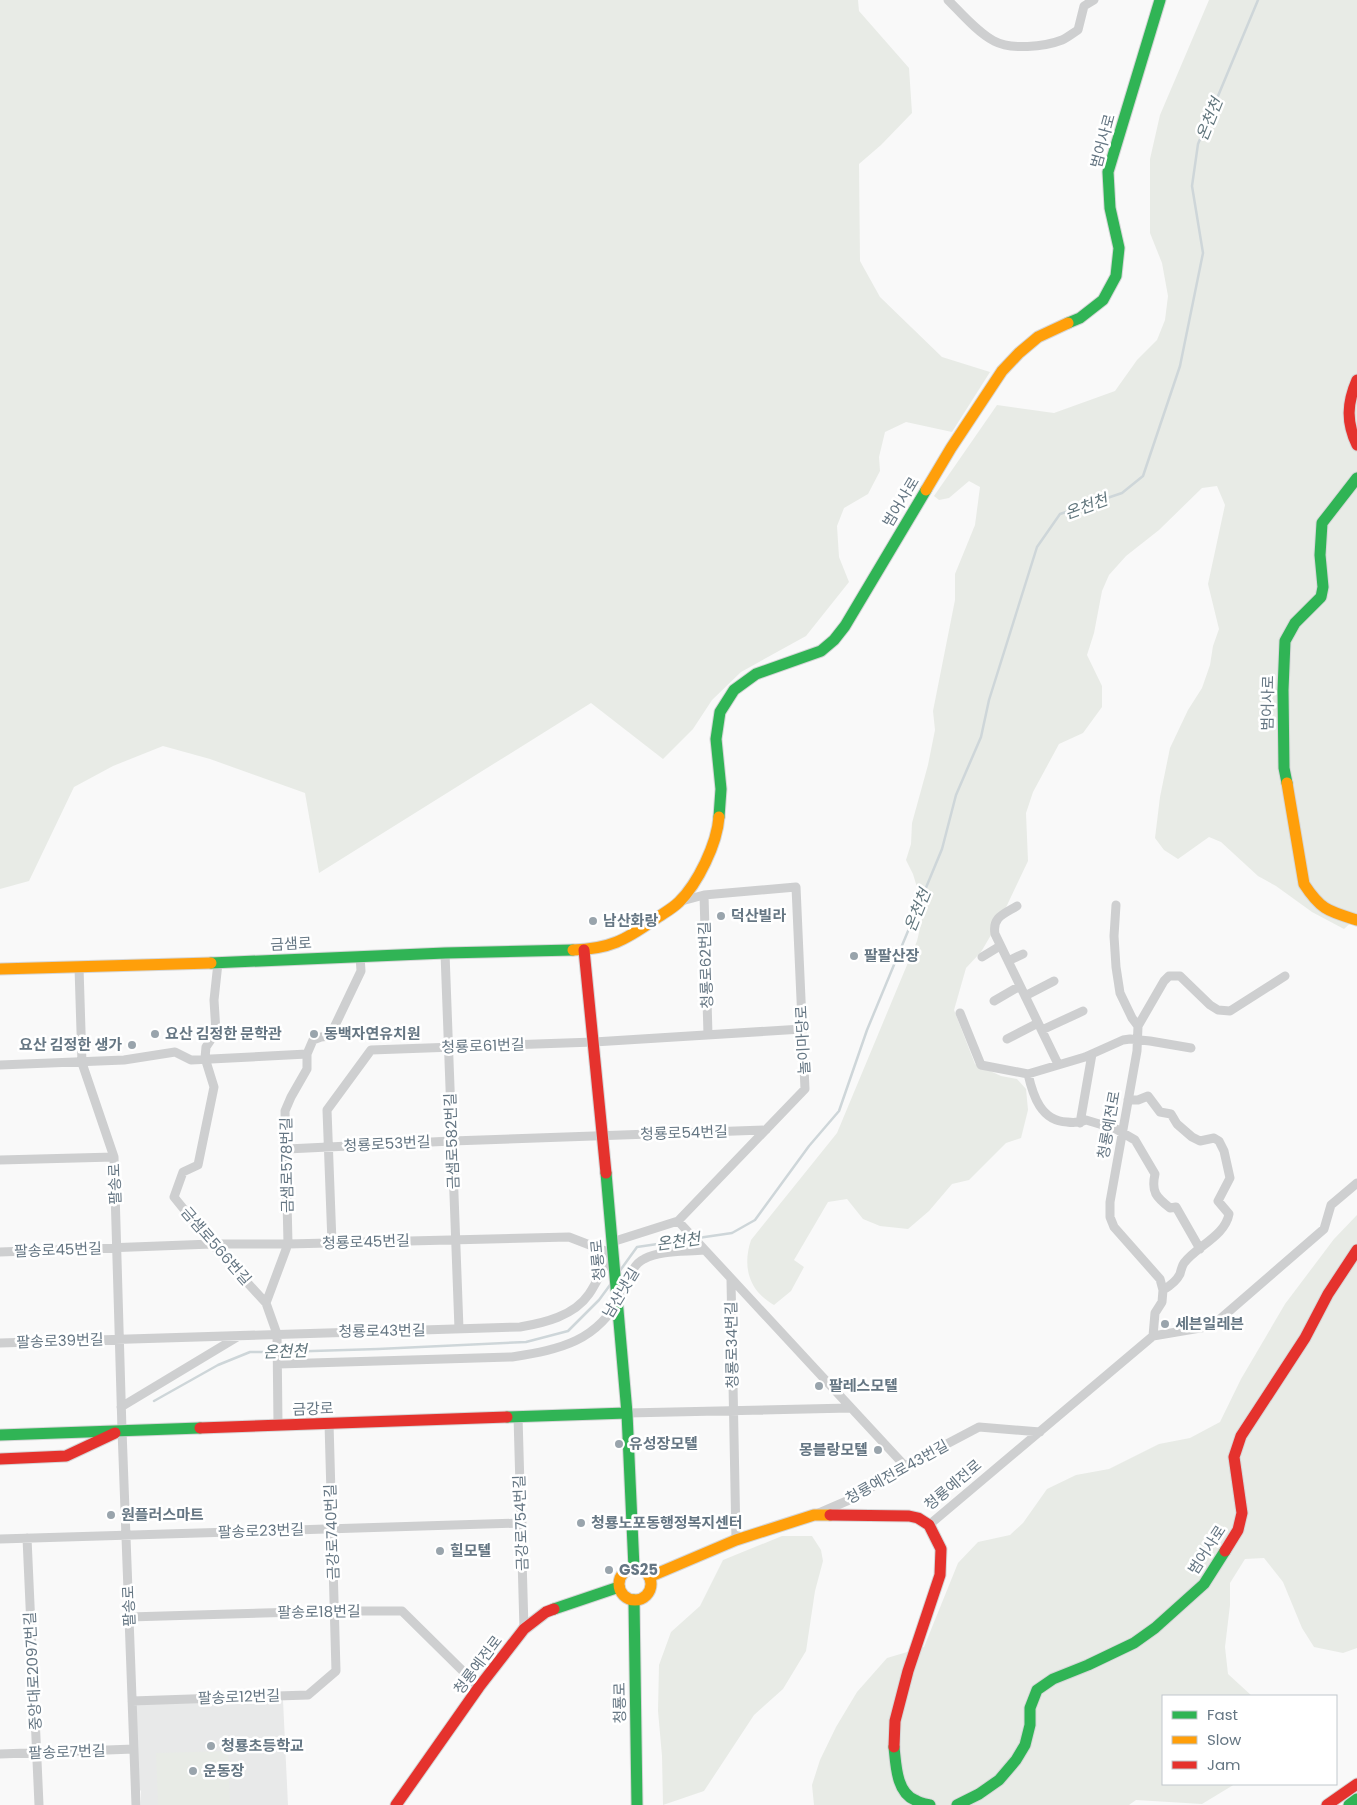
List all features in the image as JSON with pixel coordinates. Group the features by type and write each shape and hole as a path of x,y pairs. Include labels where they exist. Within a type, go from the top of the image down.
{"street":[{"path":"948,0 969,22 993,41 1007,46 1037,45 1062,40 1078,30 1084,6 1094,0"},
{"name":"범어사로","path":"584,950 609,946 624,940 678,903 693,884 707,857 718,827 721,789 716,738 720,712 734,690 756,674 821,651 834,640 845,626 951,448 1002,371 1019,353 1038,338 1080,318 1103,300 1116,276 1120,248 1110,208 1108,172 1160,0"},
{"path":"1357,380 1350,393 1347,415 1350,432 1357,445"},
{"name":"범어사로","path":"1357,478 1322,522 1320,555 1323,587 1321,597 1295,623 1285,641 1283,698 1284,768 1304,884 1313,898 1327,911 1357,920"},
{"name":"놀이마당로","path":"612,1242 678,1221 805,1089 796,887 704,895 678,903"},
{"name":"청룡로62번길","path":"704,895 708,1035"},
{"path":"1116,905 1114,936 1120,993 1138,1026 1164,981 1170,976 1180,976 1210,1005 1218,1010 1230,1011 1285,976"},
{"path":"1016,906 996,920 993,926 1000,946 1058,1064"},
{"path":"982,957 1000,946"},
{"name":"금샘로","path":"0,969 218,963 445,953 584,950"},
{"name":"청룡로","path":"584,950 616,1286 626,1412 634,1568"},
{"name":"금샘로582번길","path":"445,953 459,1330"},
{"path":"1008,961 1023,954"},
{"path":"0,1065 124,1060 175,1052 191,1060 307,1054 313,1040 330,1036 361,971 360,956"},
{"path":"205,1058 206,1047 216,1032 214,1000 218,963"},
{"name":"팔송로","path":"79,967 82,1063 114,1157 136,1805"},
{"path":"1025,996 1054,981"},
{"path":"994,1001 1020,986"},
{"path":"1007,1039 1083,1011"},
{"path":"960,1013 981,1065 1028,1074 1092,1054 1123,1040 1137,1040 1191,1048"},
{"name":"청룡예전로","path":"1138,1026 1137,1051 1110,1202 1110,1217 1114,1227 1160,1278 1163,1290"},
{"path":"594,1042 802,1029"},
{"name":"청룡로61번길","path":"327,1110 372,1050 594,1042"},
{"name":"금샘로578번길","path":"266,1303 288,1244 285,1111 307,1069 307,1054"},
{"path":"1080,1123 1092,1054"},
{"name":"금샘로566번길","path":"205,1058 214,1087 198,1165 183,1172 174,1198 212,1244 266,1303"},
{"path":"1028,1074 1031,1089 1038,1105 1048,1117 1057,1122 1080,1123 1086,1120 1122,1132 1135,1140 1156,1174 1153,1182 1157,1198 1170,1208 1176,1207 1200,1248"},
{"path":"1128,1100 1138,1100 1148,1096 1160,1112 1170,1114 1177,1124 1192,1138 1200,1142 1214,1138 1219,1141 1224,1151 1230,1178 1218,1201 1230,1214 1228,1221 1208,1243 1183,1264 1173,1284 1163,1290 1162,1302 1155,1314 1153,1336 1212,1326 1324,1229 1331,1204 1357,1183"},
{"name":"청룡로53번길","path":"327,1110 328,1147 602,1135"},
{"name":"청룡로54번길","path":"602,1135 766,1130"},
{"path":"287,1149 328,1147 332,1243"},
{"path":"0,1160 114,1157"},
{"path":"678,1221 905,1466"},
{"name":"청룡로45번길","path":"117,1248 212,1244 569,1237 613,1254"},
{"name":"팔송로45번길","path":"0,1252 117,1248"},
{"name":"남산냇길","path":"278,1362 502,1358 547,1352 578,1341 602,1324 612,1313 634,1268 643,1259 664,1253 704,1250"},
{"name":"범어사로","path":"957,1805 979,1794 999,1780 1016,1760 1025,1745 1030,1725 1030,1708 1037,1690 1053,1678 1088,1665 1134,1643 1156,1628 1204,1584 1238,1530 1242,1513 1234,1457 1241,1436 1305,1338 1328,1294 1350,1257 1357,1250"},
{"name":"청룡로43번길","path":"119,1339 239,1336 277,1338 520,1327 540,1324 573,1309 588,1296 606,1262 613,1254"},
{"name":"청룡로34번길","path":"731,1280 736,1540"},
{"path":"266,1303 277,1338 278,1425"},
{"path":"121,1407 239,1336"},
{"name":"청룡예전로","path":"649,1577 736,1540 814,1515 910,1516 918,1518 929,1525 1153,1336"},
{"name":"팔송로39번길","path":"0,1343 119,1339"},
{"name":"청룡로34번길","path":"626,1412 850,1408"},
{"name":"금강로","path":"0,1435 626,1412"},
{"name":"금강로754번길","path":"518,1416 524,1629"},
{"name":"금강로740번길","path":"329,1423 336,1671"},
{"name":"청룡예전로43번길","path":"814,1515 856,1498 905,1466 978,1427 1040,1432"},
{"path":"0,1459 66,1456 122,1430"},
{"name":"팔송로23번길","path":"0,1539 522,1523"},
{"path":"929,1525 941,1549 940,1575 908,1671 893,1741 901,1786 913,1800 930,1805"},
{"name":"중앙대로2097번길","path":"27,1538 39,1805"},
{"path":"634,1568 644,1571 649,1577 651,1584 648,1594 639,1600 624,1596 619,1587 624,1572 634,1568"},
{"name":"청룡예전로","path":"396,1805 479,1687 524,1629 546,1612 619,1587"},
{"name":"청룡로","path":"634,1600 637,1805"},
{"name":"팔송로18번길","path":"129,1617 402,1611 479,1687"},
{"name":"팔송로12번길","path":"132,1701 308,1695 336,1671"},
{"name":"팔송로7번길","path":"0,1754 134,1749"},
{"path":"1327,1805 1357,1784"},
{"path":"1348,1805 1357,1799"}],"shaded area":[{"path":"0,0 858,0 859,11 909,68 912,113 881,145 859,164 860,261 880,297 942,357 990,372 952,432 906,422 885,432 879,457 880,471 868,494 844,508 837,526 839,557 849,582 806,636 741,672 712,700 693,729 663,759 591,703 319,873 305,793 210,759 163,746 113,766 74,787 29,881 0,889"},
{"path":"1209,0 1357,0 1357,917 1344,929 1312,912 1276,886 1258,876 1221,842 1209,837 1178,859 1164,850 1155,838 1160,797 1170,748 1188,710 1202,688 1219,629 1208,584 1225,505 1217,486 1202,488 1159,530 1126,556 1109,575 1102,591 1094,633 1087,655 1102,686 1102,707 1083,733 1059,744 1033,792 1026,813 1028,861 1001,918 981,952 966,968 954,1010 975,1064 1001,1076 1017,1079 1026,1089 1028,1110 1021,1138 1006,1143 969,1180 952,1184 929,1211 908,1229 880,1226 863,1219 847,1199 828,1202 794,1260 804,1267 791,1291 774,1305 759,1293 750,1277 747,1260 751,1240 837,1133 917,941 924,911 913,874 906,860 911,844 912,823 928,765 935,730 933,711 955,600 955,574 975,525 980,487 969,481 949,498 939,500 934,496 997,405 1054,413 1115,391 1137,360 1157,340 1165,320 1168,296 1162,263 1150,233 1150,159 1160,115"},
{"path":"1357,1215 1357,1648 1343,1653 1314,1647 1302,1628 1283,1582 1264,1558 1245,1559 1230,1583 1230,1605 1225,1647 1228,1674 1251,1695 1162,1695 1162,1785 1233,1785 1202,1804 1136,1800 1129,1805 814,1805 812,1785 820,1760 836,1727 857,1692 887,1658 924,1647 958,1563 978,1542 1010,1535 1023,1523 1047,1489 1076,1475 1109,1469 1159,1444 1190,1438 1220,1422 1241,1379 1285,1304 1334,1239"},
{"path":"782,1536 812,1536 821,1550 823,1561 815,1591 806,1651 783,1689 754,1715 704,1791 663,1805 662,1756 658,1711 659,1665 671,1632 700,1606 723,1560"},
{"name":"청룡초등학교","path":"283,1700 288,1805 141,1805 136,1703"},
{"name":"운동장","path":"228,1751 230,1805 158,1805 156,1753"}],"waterway":[{"name":"온천천","path":"698,1238 732,1233 755,1220 809,1146 839,1111 867,1030 942,849 956,795 981,737 989,700 1037,547 1060,514 1122,493 1143,476 1180,366 1203,253 1192,186 1198,144 1258,0"},
{"name":"온천천","path":"619,1272 637,1247 692,1239"},
{"name":"온천천","path":"280,1352 526,1342 568,1331 599,1300 610,1285"},
{"name":"온천천","path":"154,1401 218,1365 250,1352 274,1352"}],"traffic: fast":[{"path":"1068,323 1080,318 1103,300 1116,276 1119,248 1110,208 1108,172 1160,0"},
{"path":"1287,783 1284,768 1283,690 1285,641 1295,623 1321,597 1323,587 1320,555 1322,523 1357,478"},
{"path":"719,817 721,789 716,739 720,712 734,690 756,674 821,651 834,640 845,626 926,490"},
{"path":"211,963 445,953 573,950"},
{"path":"606,1173 627,1413 634,1568"},
{"path":"507,1417 627,1413"},
{"path":"0,1435 200,1428"},
{"path":"957,1805 979,1794 999,1780 1016,1760 1025,1745 1030,1725 1030,1708 1037,1690 1053,1679 1134,1643 1155,1628 1204,1584 1225,1551"},
{"path":"554,1609 619,1587"},
{"path":"634,1600 637,1805"},
{"path":"894,1747 898,1777 904,1791 917,1801 930,1805"},
{"path":"1349,1805 1357,1799"}],"traffic: slow":[{"path":"926,490 951,448 1002,371 1038,337 1068,323"},
{"path":"1287,783 1304,884 1315,899 1326,908 1332,912 1357,920"},
{"path":"573,950 597,948 616,942 634,933 676,905 693,884 705,862 715,839 719,817"},
{"path":"0,969 211,963"},
{"path":"649,1577 736,1540 814,1515 830,1515"},
{"path":"635,1568 641,1569 646,1573 650,1578 651,1584 650,1590 646,1595 641,1599 635,1600 629,1599 624,1595 620,1590 619,1584 620,1578 624,1573 629,1569 635,1568"}],"traffic: jam":[{"path":"1357,380 1351,397 1349,412 1353,437 1357,445"},
{"path":"584,950 606,1173"},
{"path":"1225,1551 1238,1530 1242,1513 1234,1457 1241,1436 1305,1338 1328,1294 1357,1250"},
{"path":"200,1428 507,1417"},
{"path":"0,1459 66,1456 115,1433"},
{"path":"830,1515 909,1516 918,1518 929,1525 941,1549 940,1575 908,1671 895,1721 894,1747"},
{"path":"396,1805 479,1687 524,1629 546,1612 554,1609"},
{"path":"1327,1805 1357,1784"}],"place":[{"name":"덕산빌라","path":"721,916"},
{"name":"남산화랑","path":"593,921"},
{"name":"팔팔산장","path":"854,956"},
{"name":"요산 김정한 문학관","path":"155,1034"},
{"name":"동백자연유치원","path":"314,1034"},
{"name":"요산 김정한 생가","path":"132,1045"},
{"name":"세븐일레븐","path":"1165,1324"},
{"name":"팔레스모텔","path":"819,1386"},
{"name":"유성장모텔","path":"619,1444"},
{"name":"몽블랑모텔","path":"878,1450"},
{"name":"원플러스마트","path":"111,1515"},
{"name":"청룡노포동행정복지센터","path":"581,1523"},
{"name":"힐모텔","path":"440,1551"},
{"name":"GS25","path":"609,1570"},
{"name":"청룡초등학교","path":"211,1746"},
{"name":"운동장","path":"193,1771"}]}
